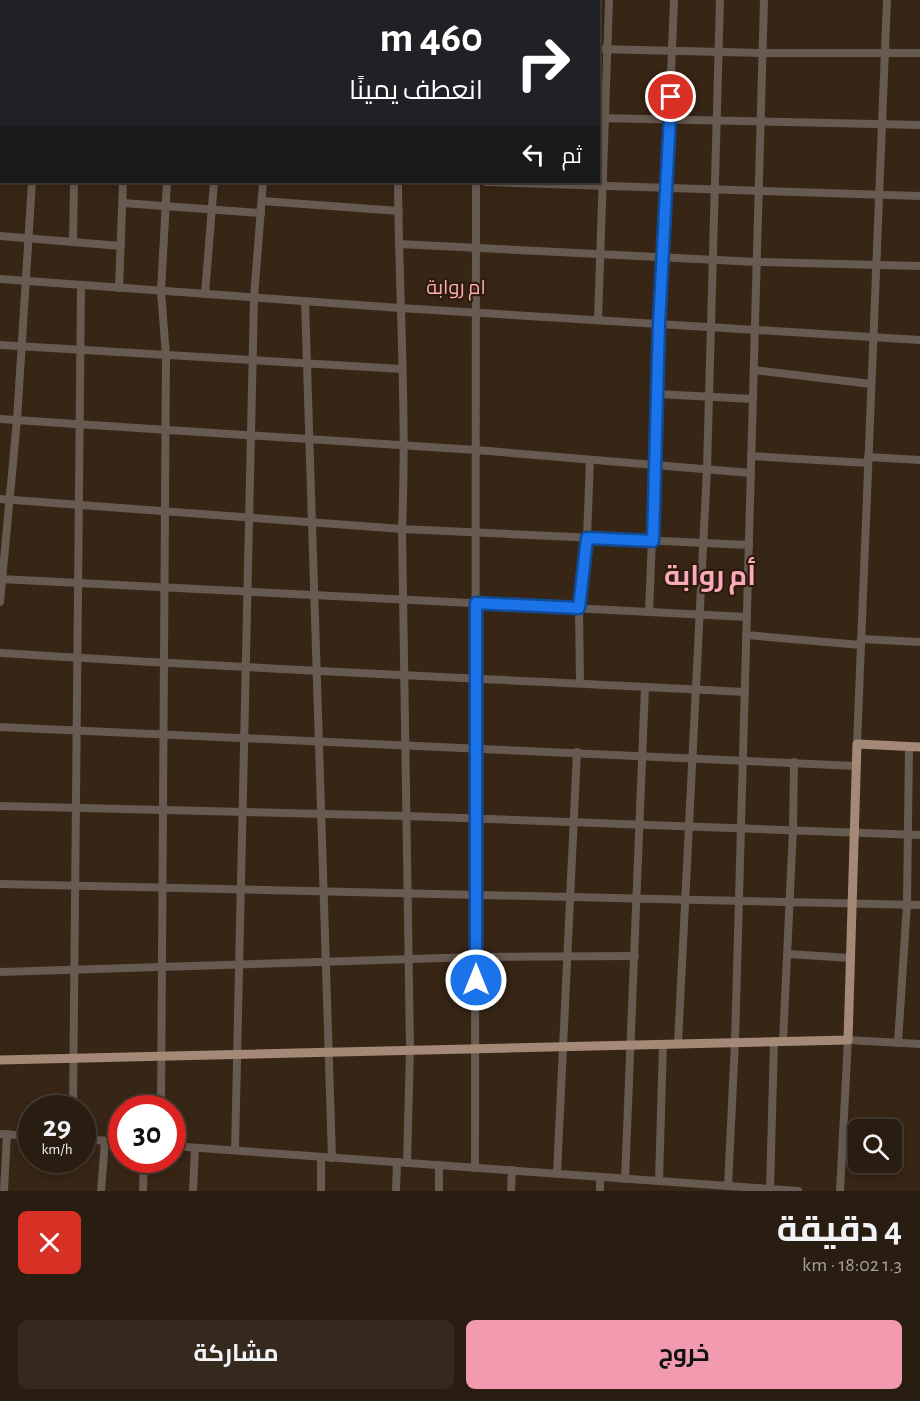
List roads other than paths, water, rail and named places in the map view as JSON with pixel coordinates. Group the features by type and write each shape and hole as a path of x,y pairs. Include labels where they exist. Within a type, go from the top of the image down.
{"main road":[{"path":"0,1060 848,1040 857,744 920,747"}],"street":[{"path":"598,321 602,49 609,0"},
{"path":"650,612 659,324 674,0"},
{"path":"678,1043 707,469 720,0"},
{"path":"728,1186 735,1042 764,0"},
{"path":"857,744 887,0"},
{"path":"602,49 763,53 920,53"},
{"path":"602,118 920,125"},
{"path":"0,602 17,420 32,183"},
{"path":"73,242 74,183"},
{"path":"119,288 123,183"},
{"path":"161,1095 165,356 161,291 167,183"},
{"path":"205,294 214,183"},
{"path":"235,1150 235,1053 243,812 254,298 263,183"},
{"path":"398,183 405,448 402,529 410,1049 407,1163"},
{"path":"475,1168 476,183"},
{"path":"515,183 920,196"},
{"path":"262,201 399,211"},
{"path":"123,203 261,213"},
{"path":"0,236 121,246"},
{"path":"399,244 757,262 920,266"},
{"path":"0,279 400,308 920,340"},
{"path":"74,1095 81,285"},
{"path":"305,301 332,1158"},
{"path":"0,345 402,369"},
{"path":"754,370 871,384"},
{"path":"657,394 753,399"},
{"path":"0,419 405,448 476,450 751,473"},
{"path":"751,456 920,460"},
{"path":"580,683 579,608 587,538 590,460"},
{"path":"0,499 402,529 749,545"},
{"path":"1,579 747,616"},
{"path":"746,635 861,642 920,642"},
{"path":"0,653 318,672 404,674 745,692"},
{"path":"625,1179 633,1044 645,687"},
{"path":"0,727 476,746 856,766"},
{"path":"898,1043 907,904 909,746"},
{"path":"557,1174 577,752"},
{"path":"770,1189 778,1041 788,954 794,762"},
{"path":"0,806 406,816 920,835"},
{"path":"0,884 408,895 920,904"},
{"path":"788,954 850,958"},
{"path":"0,972 476,957 635,956"},
{"path":"840,1191 848,1040 920,1044"},
{"path":"659,1181 663,1044"},
{"path":"4,1134 4,1191"},
{"path":"96,1140 108,1141"},
{"path":"101,1191 105,1141"},
{"path":"186,1147 659,1181 692,1187 728,1186 798,1191"},
{"path":"193,1191 195,1148"},
{"path":"321,1157 321,1191"},
{"path":"396,1191 397,1162"},
{"path":"439,1165 439,1191"},
{"path":"511,1191 512,1170"},
{"path":"143,1191 144,1173"},
{"path":"600,1177 600,1191"}],"district":[{"name":"ام روابة","path":"456,287"},
{"name":"أم روابة","path":"710,575"}]}
